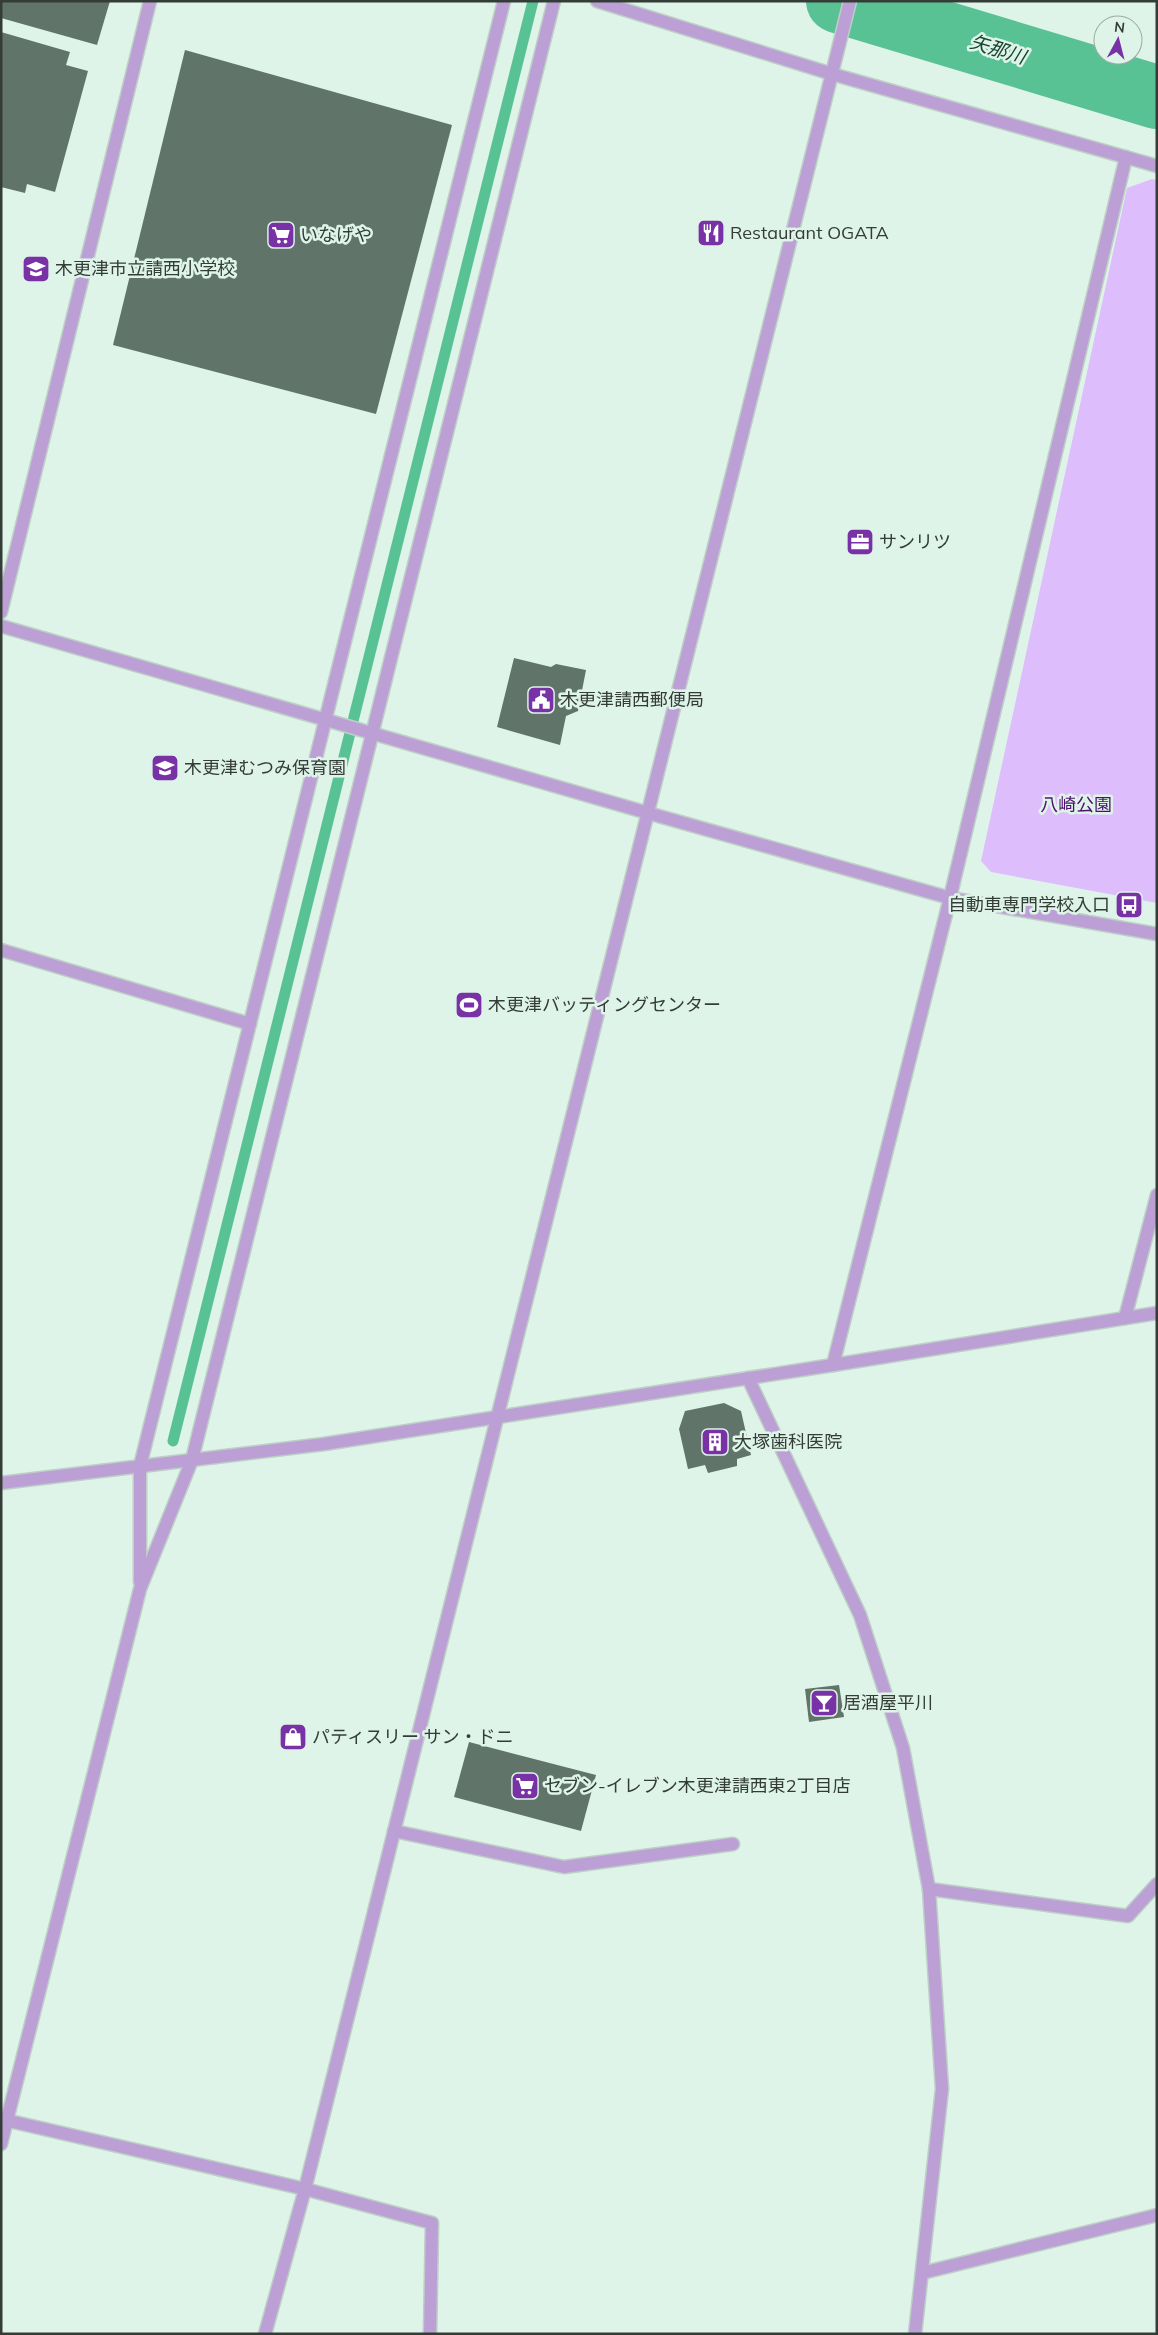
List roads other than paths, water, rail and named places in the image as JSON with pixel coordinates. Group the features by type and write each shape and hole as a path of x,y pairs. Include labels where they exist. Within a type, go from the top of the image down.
{"street":[{"path":"1,612 150,1"},
{"path":"140,1589 140,1466 250,1024 331,722 504,1"},
{"path":"1,2144 4,2119 140,1589 192,1460 554,1"},
{"path":"597,1 834,69 1157,166"},
{"path":"265,2334 305,2189 850,1"},
{"path":"833,1365 950,898 1126,158"},
{"path":"1,626 648,814 950,898 1157,934"},
{"path":"1,950 250,1024"},
{"path":"1126,1318 1157,1195"},
{"path":"1,1484 324,1444 1157,1313"},
{"path":"748,1378 860,1615 903,1748 929,1888 942,2089 915,2334"},
{"path":"394,1830 564,1867 733,1844"},
{"path":"929,1888 1128,1916 1157,1884"},
{"path":"4,2119 305,2189 432,2224 430,2334"},
{"path":"922,2273 1157,2215"}],"waterway":[{"path":"173,1441 533,1"},
{"name":"矢那川","path":"838,1 1157,97"}],"place":[{"name":"Restaurant OGATA","path":"711,233"},
{"name":"いなげや","path":"281,235"},
{"name":"木更津市立請西小学校","path":"36,269"},
{"name":"サンリツ","path":"860,542"},
{"name":"木更津請西郵便局","path":"541,700"},
{"name":"木更津むつみ保育園","path":"165,768"},
{"name":"自動車専門学校入口","path":"1129,905"},
{"name":"木更津バッティングセンター","path":"469,1005"},
{"name":"大塚歯科医院","path":"715,1442"},
{"name":"居酒屋平川","path":"824,1703"},
{"name":"パティスリー サン・ドニ","path":"293,1737"},
{"name":"セブン-イレブン木更津請西東2丁目店","path":"525,1786"}],"park label":[{"name":"八崎公園","path":"1076,805"}]}
